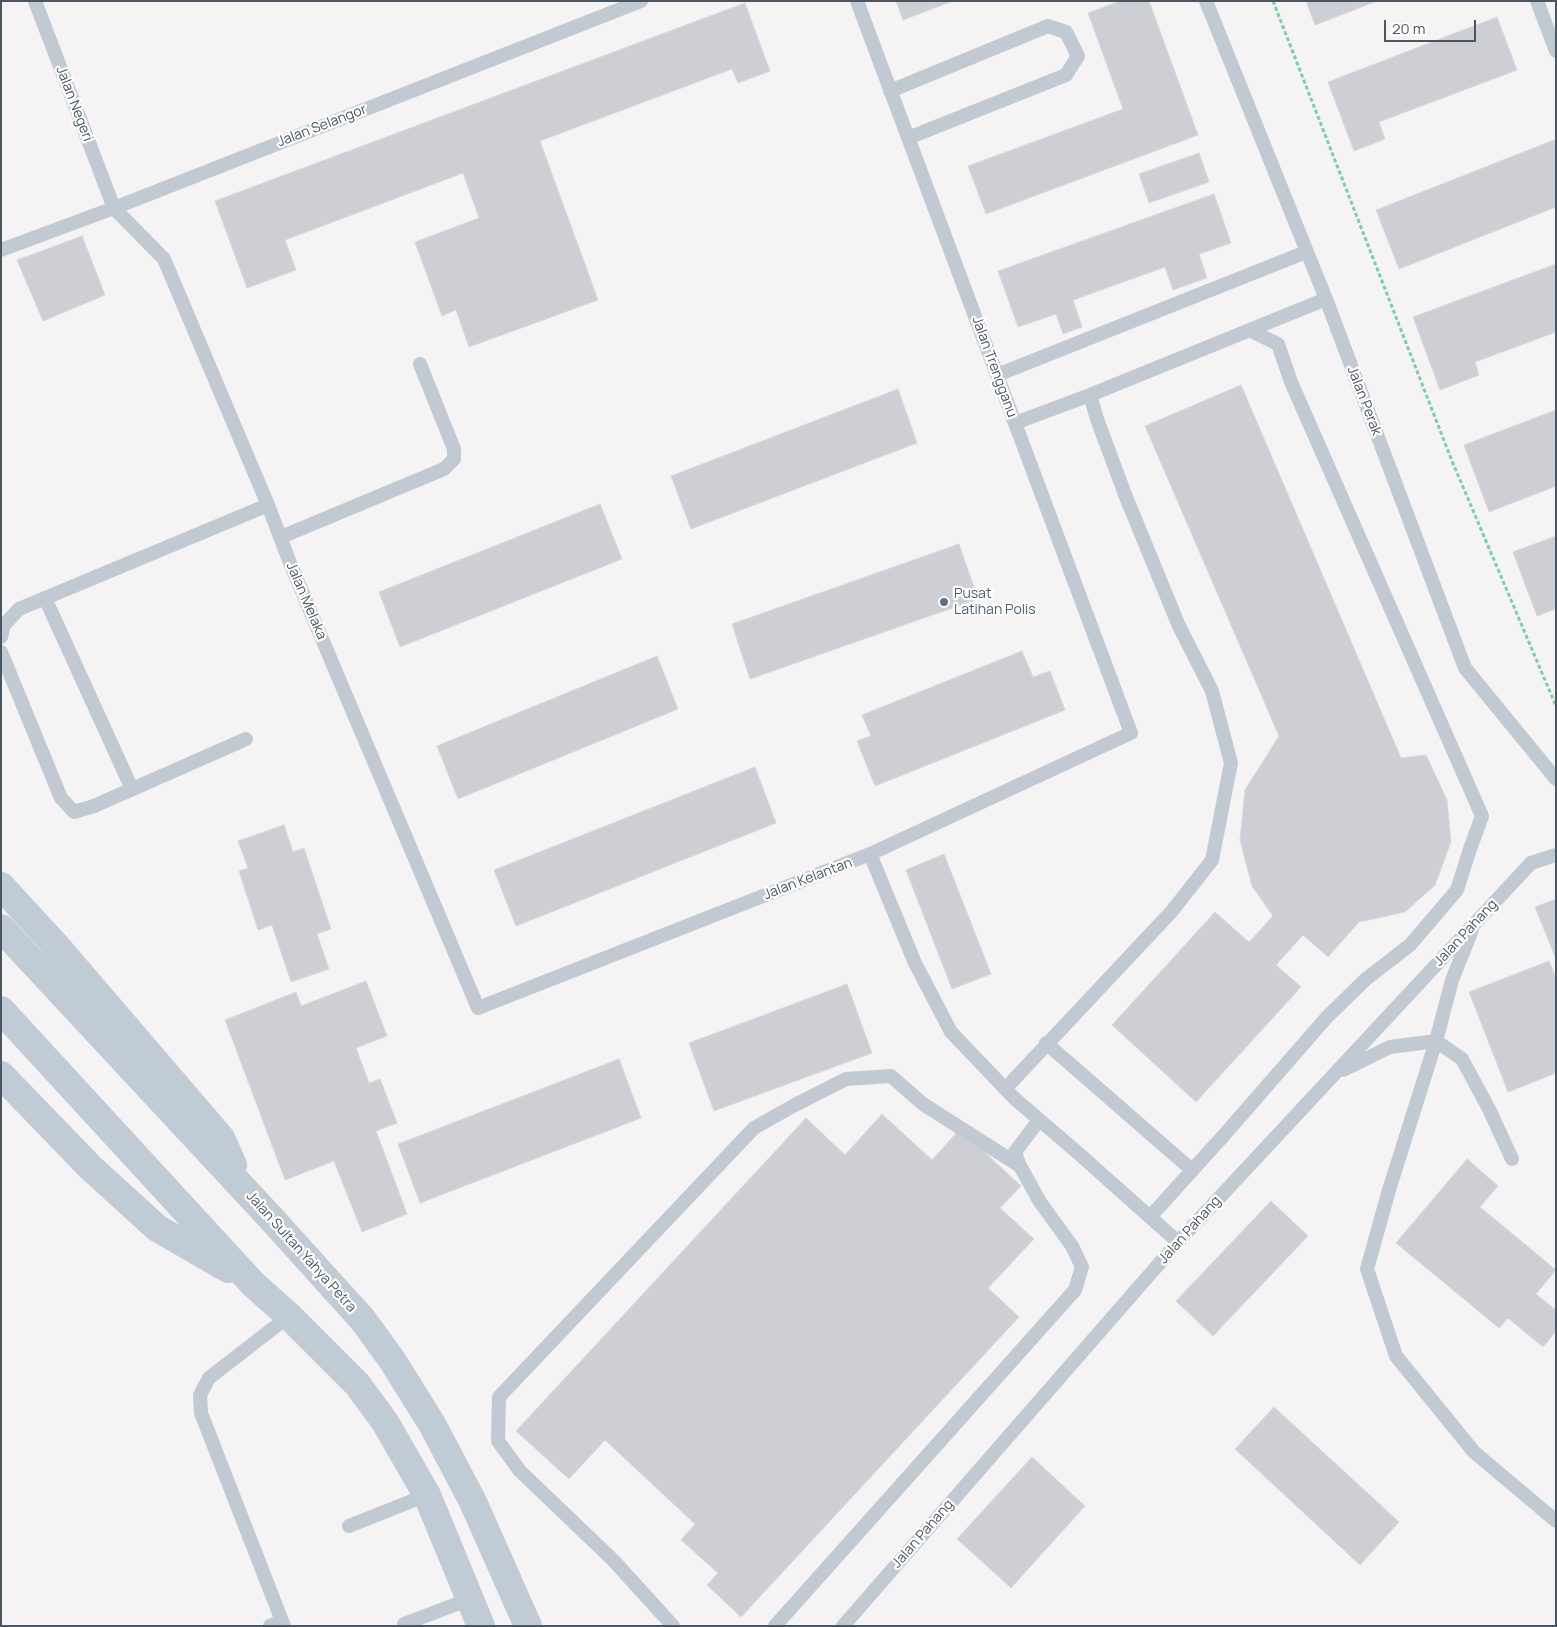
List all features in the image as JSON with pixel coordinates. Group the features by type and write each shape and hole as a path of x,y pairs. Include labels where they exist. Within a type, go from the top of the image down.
{"main road":[{"path":"1,886 59,948 221,1138 245,1192"},
{"name":"Jalan Sultan Yahya Petra","path":"1,928 245,1192 276,1223 363,1320 392,1360 432,1424 473,1502 528,1626"},
{"path":"1,1010 253,1284 289,1316 357,1384 385,1422 427,1495 481,1626"},
{"path":"1,1075 90,1166 157,1228 253,1284"}],"lane":[{"name":"Jalan Negeri","path":"35,1 114,208"},
{"name":"Jalan Selangor","path":"1,250 114,208 641,1"},
{"name":"Jalan Trengganu","path":"857,1 1130,733"},
{"name":"Jalan Perak","path":"1206,1 1326,299 1465,668 1556,780"},
{"path":"1537,1 1556,51"},
{"path":"890,91 1048,26 1066,32 1078,56 1066,75 908,138"},
{"name":"Jalan Melaka","path":"114,208 164,259 478,1008"},
{"path":"997,375 1306,252"},
{"path":"1014,424 1326,299"},
{"path":"1150,1217 1327,1017 1366,979 1410,945 1458,890 1482,816 1291,382 1278,344 1249,330"},
{"path":"281,538 444,469 454,459 454,449 420,364"},
{"path":"1005,1089 1172,911 1212,860 1231,762 1212,691 1179,626 1126,497 1090,395"},
{"path":"1,637 4,625 19,609 268,505"},
{"path":"45,598 132,789"},
{"path":"1,652 61,798 74,812 94,806 246,738"},
{"name":"Jalan Kelantan","path":"478,1008 870,854 1130,733"},
{"path":"870,854 915,963 951,1032 1005,1089 1178,1242"},
{"name":"Jalan Pahang","path":"843,1626 1178,1242 1530,863 1556,855"},
{"path":"1474,924 1452,980 1436,1041 1392,1181 1367,1269 1396,1356 1474,1452 1556,1520"},
{"path":"1335,1074 1390,1047 1436,1041 1462,1059 1489,1109 1512,1159"},
{"path":"1046,1044 1192,1170"},
{"path":"673,1626 613,1560 520,1471 498,1441 499,1398 754,1128 846,1079 892,1076 923,1104 1020,1166"},
{"path":"775,1626 1075,1290 1082,1267 1072,1246 1040,1202 1020,1166 1015,1152 1039,1120"},
{"path":"278,1624 201,1413 200,1395 209,1378 289,1316"},
{"path":"350,1526 427,1495"},
{"path":"404,1624 470,1599"}],"path":[{"path":"1273,1 1452,461 1556,706"}],"building":[{"path":"896,1 953,1 903,20"},
{"path":"1120,1 1149,1 1198,135 986,214 968,166 1123,109 1088,13"},
{"path":"1306,1 1377,1 1315,25"},
{"path":"745,3 770,71 738,83 732,69 540,141 598,300 469,347 456,310 442,316 415,242 479,218 463,173 285,240 296,270 247,288 215,201"},
{"path":"1497,17 1517,70 1379,122 1385,139 1354,151 1328,82"},
{"path":"1554,140 1556,145 1556,207 1399,269 1376,210"},
{"path":"1199,153 1209,182 1149,203 1139,174"},
{"path":"1214,194 1231,243 1199,254 1207,278 1173,290 1165,267 1073,300 1082,327 1063,334 1056,314 1018,327 998,271"},
{"path":"82,236 105,295 43,321 17,260"},
{"path":"1556,264 1556,332 1475,362 1479,375 1440,390 1413,317"},
{"path":"1241,385 1401,758 1426,755 1447,800 1451,842 1435,885 1405,912 1359,922 1328,957 1303,935 1276,965 1301,987 1196,1102 1112,1025 1215,912 1249,942 1273,916 1252,886 1240,840 1245,790 1279,736 1145,426"},
{"path":"898,389 917,443 691,529 671,476"},
{"path":"1556,410 1556,486 1489,512 1464,445"},
{"path":"600,504 622,559 400,647 379,592"},
{"path":"1556,536 1556,609 1537,616 1513,552"},
{"path":"959,544 978,599 750,679 732,624"},
{"path":"1022,651 1033,677 1050,671 1065,710 875,786 857,741 871,736 862,715"},
{"path":"657,656 678,709 458,799 437,746"},
{"path":"755,767 776,823 516,926 494,870"},
{"path":"284,825 293,852 304,848 331,929 317,934 329,969 291,982 272,925 258,930 239,871 248,868 238,841"},
{"path":"944,854 991,974 952,989 906,870"},
{"path":"1556,899 1556,959 1535,907"},
{"path":"1549,961 1556,978 1556,1073 1508,1092 1469,992"},
{"path":"366,981 387,1036 356,1048 369,1083 380,1079 397,1123 376,1131 407,1214 362,1232 334,1161 285,1180 225,1020 296,992 301,1006"},
{"path":"847,984 872,1053 714,1111 689,1043"},
{"path":"619,1059 641,1118 420,1203 398,1144"},
{"path":"882,1114 932,1160 960,1129 1021,1186 1000,1208 1034,1239 988,1288 1019,1317 741,1617 707,1585 718,1573 681,1540 695,1524 605,1440 569,1479 516,1431 806,1118 845,1155"},
{"path":"1467,1159 1498,1186 1480,1207 1556,1270 1536,1294 1556,1310 1556,1331 1543,1347 1508,1318 1499,1328 1396,1243"},
{"path":"1271,1201 1308,1236 1213,1336 1176,1301"},
{"path":"1274,1407 1399,1522 1360,1565 1235,1449"},
{"path":"1032,1457 1085,1506 1011,1588 957,1539"}],"place":[{"name":"Pusat Latihan Polis","path":"944,602"}]}
